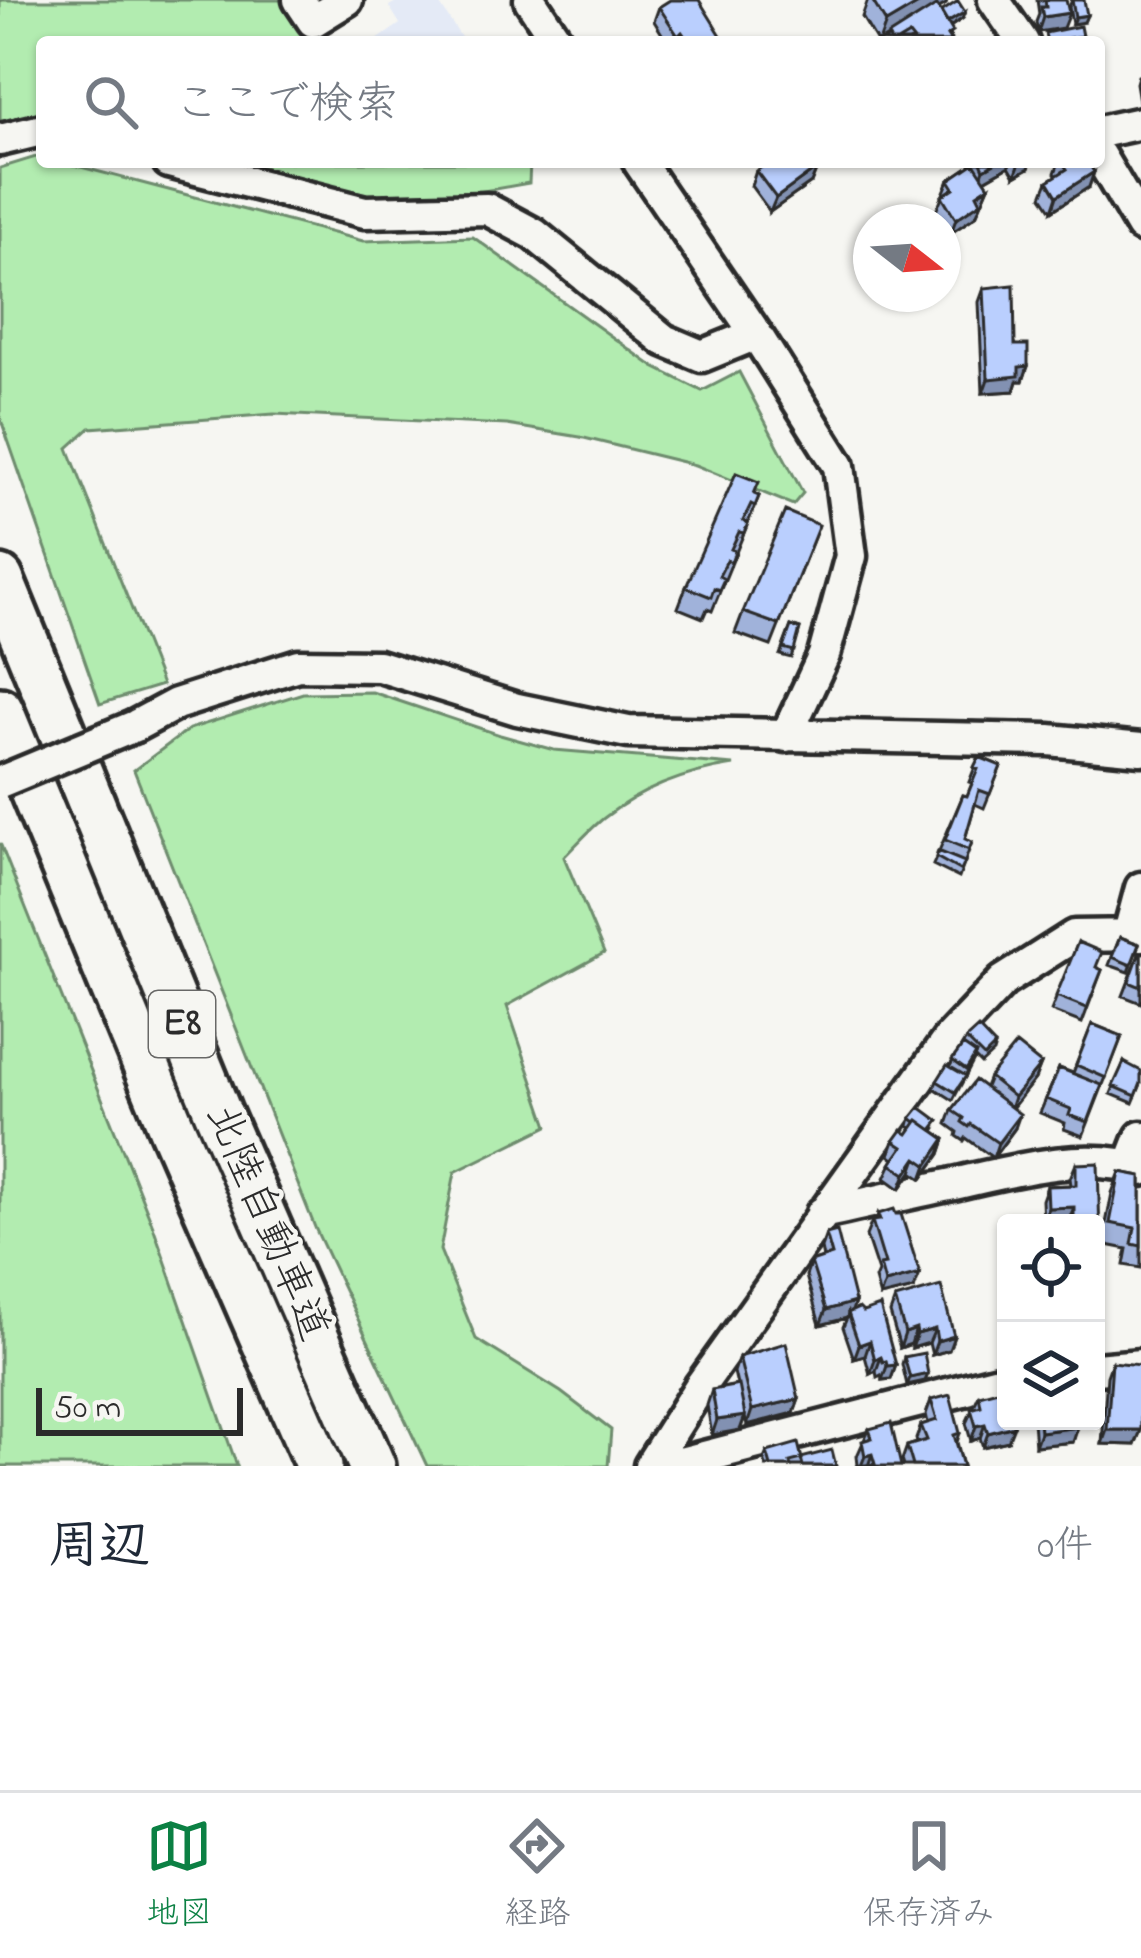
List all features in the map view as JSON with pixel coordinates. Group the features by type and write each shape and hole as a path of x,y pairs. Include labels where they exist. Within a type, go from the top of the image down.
{"highway":[{"name":"北陸自動車道","path":"0,579 218,1113 372,1466"},
{"name":"北陸自動車道","path":"0,711 173,1131 320,1466"}],"street":[{"path":"299,0 313,21 347,0"},
{"path":"530,0 554,36"},
{"path":"994,0 1019,36"},
{"path":"1105,132 1141,123"},
{"path":"0,140 36,131"},
{"path":"1105,165 1141,226"},
{"path":"193,168 365,212 487,209 535,234 664,340 702,356 756,334"},
{"path":"644,168 839,466 851,556 824,655 786,736"},
{"path":"0,782 176,704 298,664 379,666 517,710 628,732 1049,740 1141,749"},
{"path":"650,1466 700,1385 949,1038 1003,981 1074,936 1135,934 1141,888"},
{"path":"822,1213 1031,1167 1137,1157"},
{"path":"1105,1369 1141,1365"},
{"path":"669,1466 997,1381"}],"shaded area":[{"path":"399,0 437,0 460,36 383,36 400,24 389,6"}],"green space":[{"path":"0,0 299,0 326,36 36,36 36,131 0,140"},
{"path":"36,157 36,168 85,168 363,241 473,237 654,367 702,391 739,372 803,493 793,505 695,465 507,425 274,414 90,428 68,448 162,685 100,704 0,417 0,168"},
{"path":"193,168 530,168 529,183 365,212"},
{"path":"372,692 554,750 734,765 682,777 634,798 599,822 564,857 604,953 507,1006 548,1126 455,1172 440,1250 476,1339 611,1430 608,1466 427,1466 316,1230 134,770 189,729 303,693"},
{"path":"0,843 153,1226 237,1466 0,1466"}],"building":[{"path":"670,0 699,0 721,36 685,36 682,32 678,36 659,7"},
{"path":"872,0 925,0 886,23"},
{"path":"1045,0 1066,0 1069,13 1043,17"},
{"path":"1072,0 1084,0 1087,15 1075,17"},
{"path":"958,1 965,12 947,23 941,12"},
{"path":"937,5 953,32 947,36 888,36"},
{"path":"1080,26 1082,36 1046,36"},
{"path":"760,168 817,168 776,198 756,171"},
{"path":"967,168 977,168 989,186 977,194 981,202 961,216 961,204 947,204 942,196 954,188 949,180"},
{"path":"1092,168 1094,172 1057,196 1048,181 1067,169"},
{"path":"1014,285 1015,345 1028,345 1028,366 1019,367 1019,376 988,379 984,288"},
{"path":"736,473 759,482 754,494 759,496 743,521 748,523 744,533 739,532 731,549 735,551 731,562 727,560 719,576 724,579 719,590 714,588 711,597 686,587"},
{"path":"785,511 819,525 779,625 743,612"},
{"path":"791,626 800,629 794,651 783,648"},
{"path":"979,757 1001,766 990,794 979,790 965,839 972,842 969,850 945,840 963,795 967,796"},
{"path":"938,851 965,862 961,871 936,857"},
{"path":"1120,937 1139,944 1131,965 1112,957"},
{"path":"1078,942 1102,952 1096,967 1102,970 1087,1008 1056,996"},
{"path":"1141,952 1141,987 1129,982"},
{"path":"1092,1024 1122,1036 1106,1078 1076,1065"},
{"path":"978,1028 995,1046 984,1057 966,1039"},
{"path":"1016,1044 1041,1064 1014,1097 989,1077"},
{"path":"963,1045 976,1054 966,1070 952,1060"},
{"path":"1124,1062 1141,1071 1136,1096 1113,1086"},
{"path":"947,1065 966,1076 955,1092 937,1081"},
{"path":"1059,1068 1102,1085 1088,1122 1046,1099"},
{"path":"975,1080 1020,1114 998,1143 962,1122 964,1118 952,1110"},
{"path":"920,1107 939,1121 932,1130 911,1118"},
{"path":"918,1120 945,1139 927,1165 917,1158 906,1174 891,1164 903,1147 894,1141 902,1130 908,1134"},
{"path":"1098,1163 1099,1214 1074,1214 1074,1207 1048,1208 1047,1186 1076,1185 1076,1164"},
{"path":"1120,1172 1141,1176 1141,1246 1132,1244 1135,1228 1110,1223"},
{"path":"894,1209 901,1214 920,1274 885,1283 880,1265 885,1264 872,1221"},
{"path":"837,1231 855,1302 826,1310 811,1262 832,1255 826,1234"},
{"path":"941,1286 954,1336 937,1341 935,1329 905,1333 895,1299"},
{"path":"880,1306 896,1365 887,1366 881,1357 875,1360 870,1341 859,1345 848,1313"},
{"path":"786,1343 799,1399 752,1410 739,1357"},
{"path":"924,1353 928,1374 910,1378 904,1357"},
{"path":"1112,1362 1141,1365 1141,1430 1107,1430"},
{"path":"739,1385 745,1416 717,1420 712,1390"},
{"path":"997,1390 999,1430 988,1433 985,1424 976,1426 971,1409 981,1406 979,1395"},
{"path":"950,1395 963,1466 913,1466 907,1446 927,1440 921,1425 937,1420 931,1400"},
{"path":"891,1423 901,1466 855,1466 875,1464 872,1454 865,1456 862,1441 872,1438 869,1429"},
{"path":"798,1443 802,1459 790,1462 791,1466 771,1466 767,1452"},
{"path":"832,1450 836,1466 803,1466 801,1458"}]}
